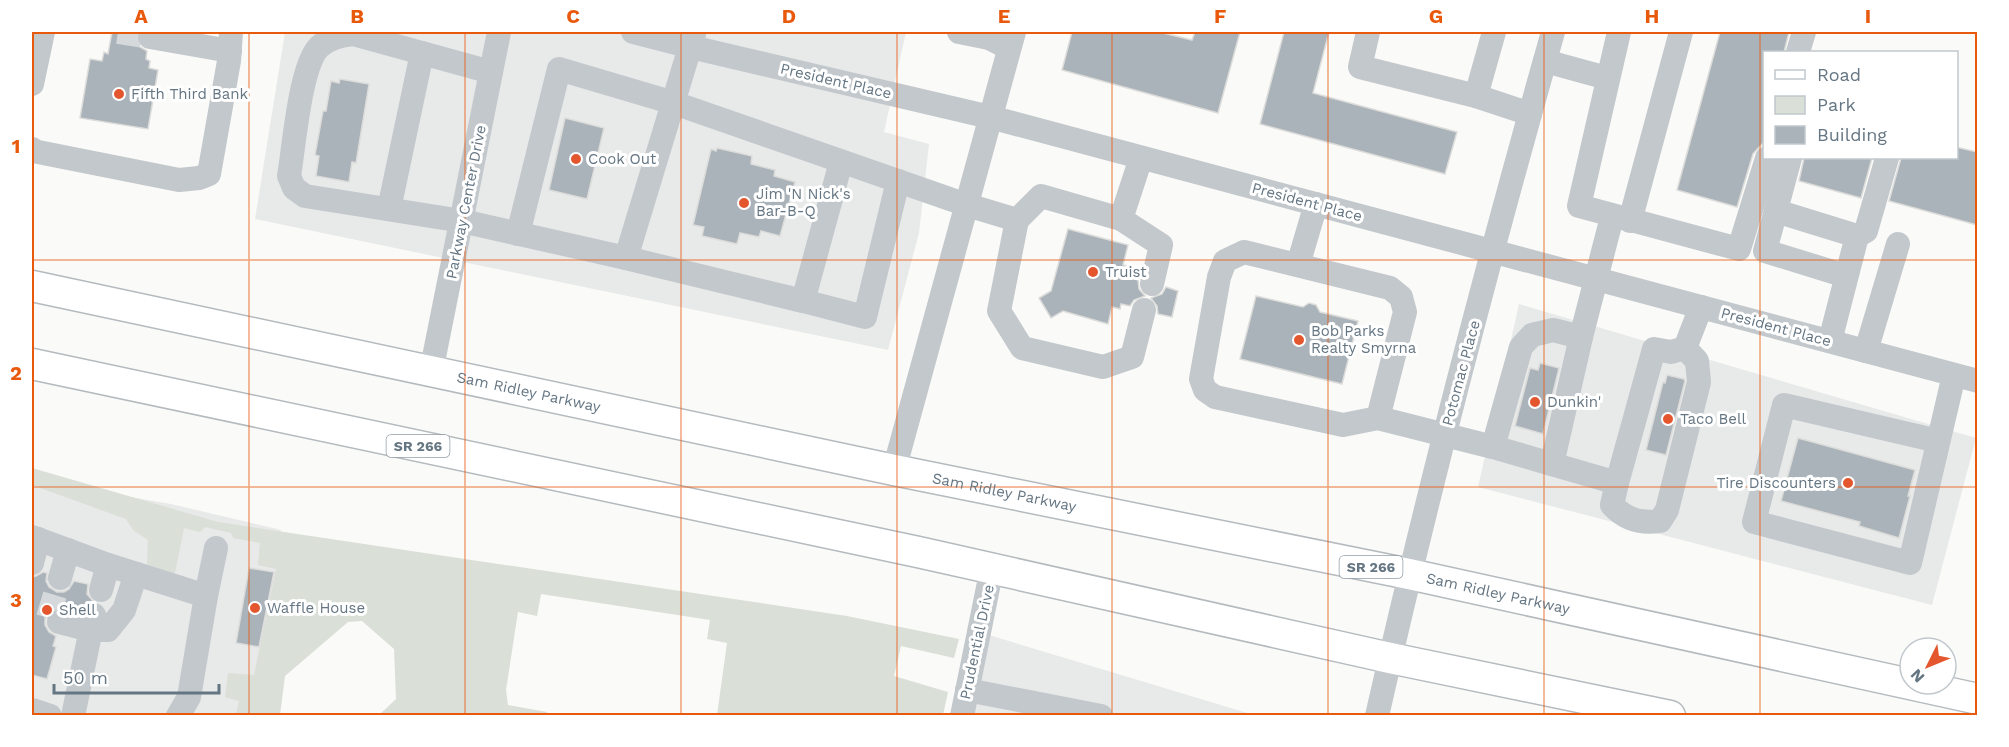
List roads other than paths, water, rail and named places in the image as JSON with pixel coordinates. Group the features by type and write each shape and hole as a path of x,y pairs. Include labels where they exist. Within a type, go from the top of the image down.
{"main road":[{"name":"Sam Ridley Parkway","path":"32,286 894,470 1409,574 1977,699"},
{"name":"SR 266","path":"32,364 992,567 1390,658 1670,716"}],"street":[{"path":"32,84 34,57 43,32"},
{"name":"Parkway Center Drive","path":"431,372 500,32"},
{"name":"President Place","path":"633,32 693,40 990,117 1977,381"},
{"path":"894,470 1011,40 959,32"},
{"path":"1368,32 1360,67 1476,96 1530,114"},
{"path":"1476,96 1494,32"},
{"name":"Potomac Place","path":"1377,716 1409,574 1493,252 1554,32"},
{"path":"1619,32 1579,206 1739,249 1767,159"},
{"path":"1552,464 1595,279 1621,219 1680,32"},
{"path":"1798,51 1804,32"},
{"path":"491,72 353,34 337,35 318,47 305,73 289,176 294,188 305,196 462,221 626,258 865,317 898,181"},
{"path":"32,149 180,180 199,178 209,174 230,41 150,37"},
{"path":"626,258 693,40"},
{"path":"390,209 422,53"},
{"path":"1545,61 1607,78"},
{"path":"518,234 559,69 674,103 967,205 1017,220"},
{"path":"1121,219 1141,158"},
{"path":"1790,159 1765,251 1846,276"},
{"path":"1776,212 1857,236 1866,231 1887,159"},
{"path":"803,301 841,162"},
{"path":"1144,310 1132,357 1103,367 1022,348 999,311 1017,220 1041,196 1121,219 1161,245 1152,284"},
{"path":"1298,265 1316,204"},
{"path":"1830,341 1857,236"},
{"path":"1866,351 1898,243"},
{"path":"1378,418 1405,312 1401,297 1390,288 1244,252 1225,261 1219,277 1201,379 1205,390 1215,397 1343,426 1378,418 1493,447 1617,483"},
{"path":"1685,348 1701,308"},
{"path":"1493,447 1521,347 1532,335 1553,330 1581,337"},
{"path":"1685,348 1697,362 1700,382 1667,510 1659,521 1645,523 1622,516 1612,505 1617,483 1654,350 1671,352 1685,348"},
{"path":"1938,441 1784,405 1754,522 1910,563 1954,375"},
{"path":"32,563 35,538 108,566 206,596"},
{"path":"178,716 189,697 216,548"},
{"path":"60,578 68,550"},
{"path":"101,590 108,566"},
{"name":"Prudential Drive","path":"962,716 992,567"},
{"path":"59,622 93,622 108,630 124,610 136,574"},
{"path":"73,716 93,622"},
{"path":"967,690 1101,716"},
{"path":"32,710 50,716"}],"tunnel":[{"path":"118,32 150,37"},
{"path":"48,618 60,578"}],"place":[{"name":"Fifth Third Bank","path":"119,94"},
{"name":"Cook Out","path":"576,159"},
{"name":"Jim 'N Nick's Bar-B-Q","path":"744,203"},
{"name":"Truist","path":"1093,272"},
{"name":"Bob Parks Realty Smyrna","path":"1299,340"},
{"name":"Dunkin'","path":"1535,402"},
{"name":"Taco Bell","path":"1668,419"},
{"name":"Tire Discounters","path":"1848,483"},
{"name":"Waffle House","path":"255,608"},
{"name":"Shell","path":"47,610"}]}
